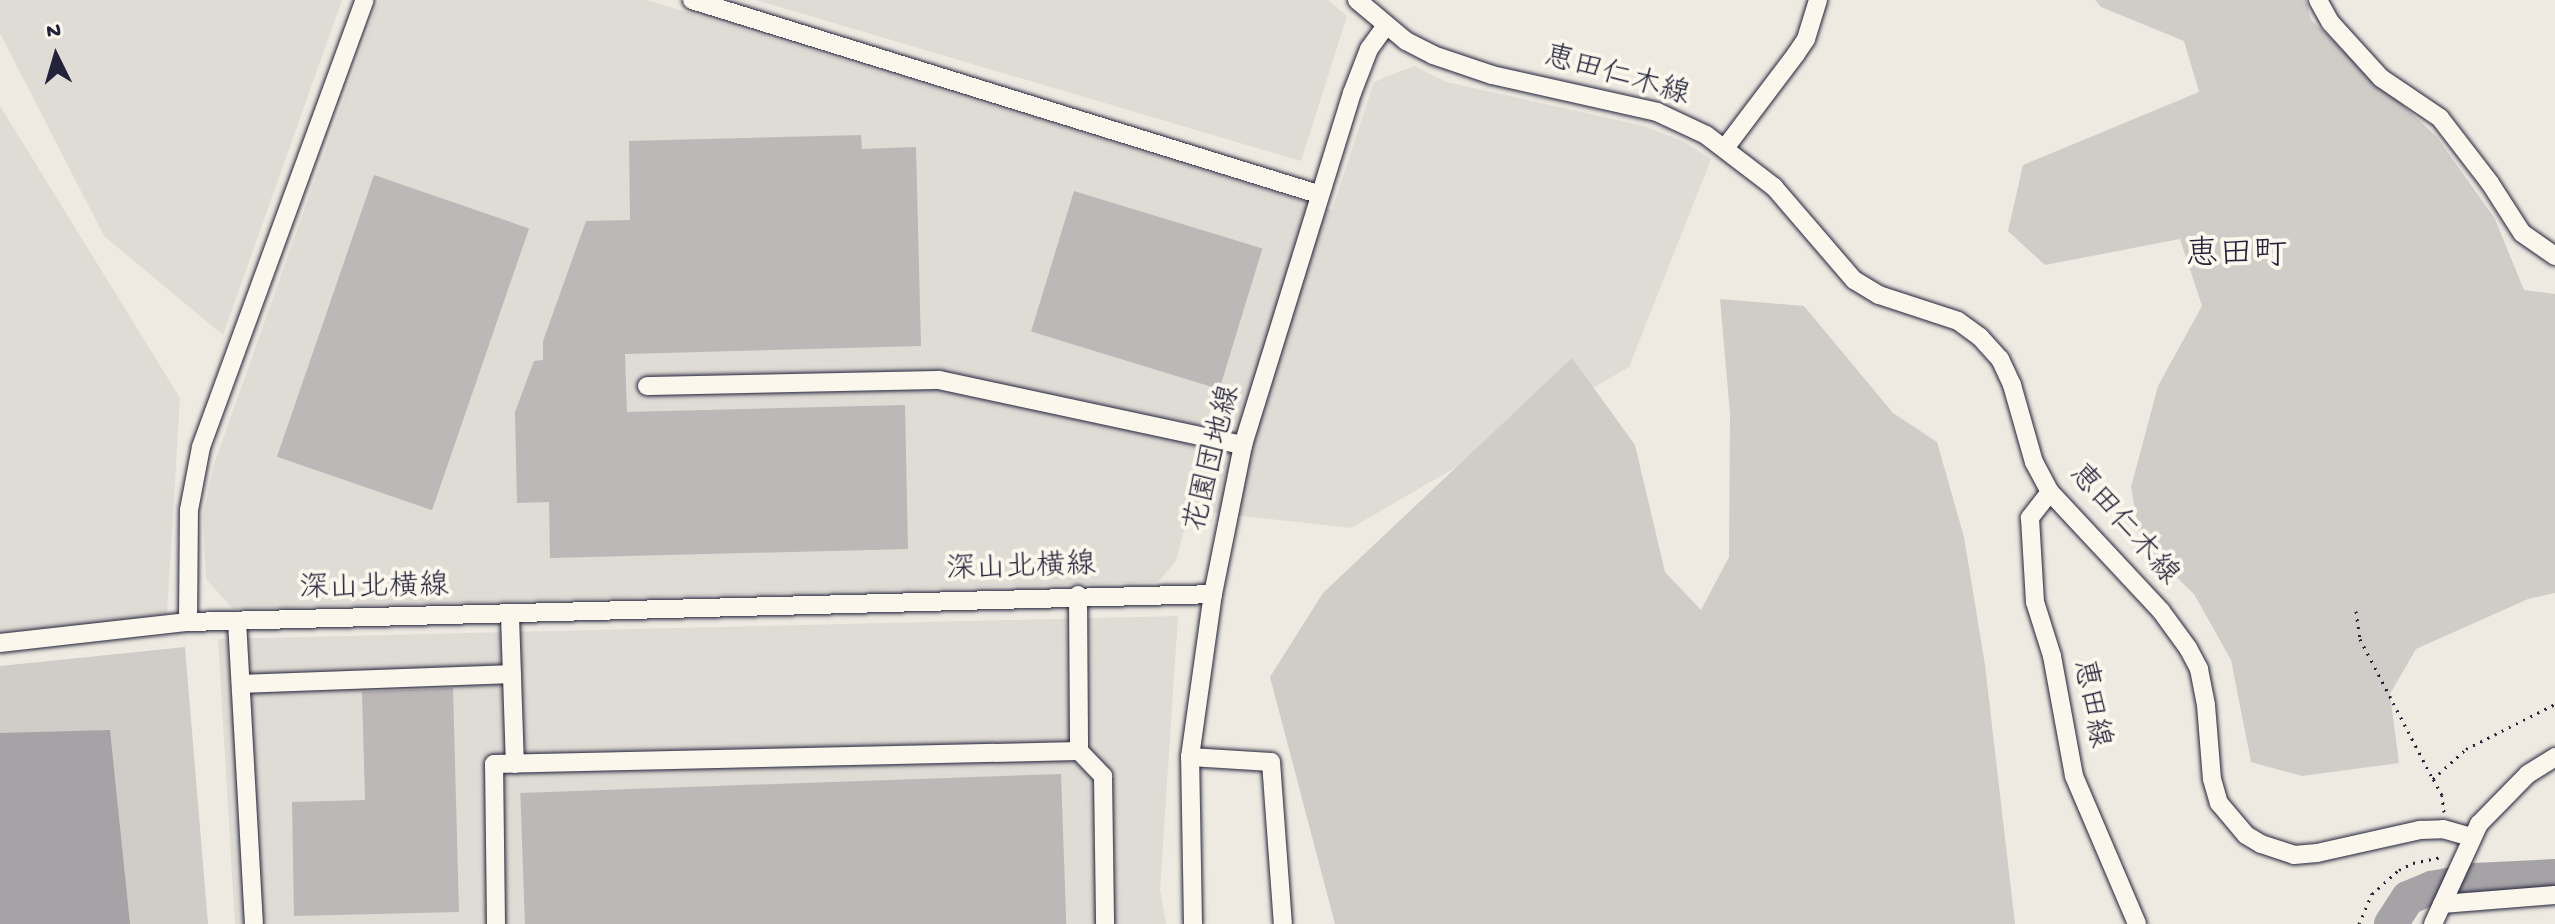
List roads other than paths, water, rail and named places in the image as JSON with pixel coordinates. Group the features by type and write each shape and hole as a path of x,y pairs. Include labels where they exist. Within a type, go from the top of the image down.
{"street":[{"path":"188,622 189,510 201,447 365,0"},
{"path":"692,0 1318,194"},
{"name":"恵田仁木線","path":"1357,0 1406,41 1456,63 1657,112 1725,148 1774,187 1854,280 1879,295 1958,321 1980,337 2000,359 2012,385 2034,462 2050,492 2161,611 2188,648 2199,669 2206,705 2212,779 2219,803 2246,835 2261,844 2294,855 2317,853 2420,830 2443,829 2471,837"},
{"path":"1725,148 1806,39 1818,0"},
{"path":"2318,0 2331,23 2381,78 2440,118 2490,183 2522,233 2555,256"},
{"name":"花園団地線","path":"1193,924 1190,757 1213,594 1243,445 1318,194 1369,49 1386,26"},
{"path":"647,386 939,380 1243,445"},
{"name":"恵田線","path":"2050,492 2030,518 2035,602 2052,656 2074,776 2137,924"},
{"name":"深山北横線","path":"0,643 188,622 510,616 1078,595 1213,594"},
{"path":"1078,595 1079,751 1103,776 1105,924"},
{"path":"510,616 515,764"},
{"path":"237,621 254,924"},
{"path":"241,684 512,674"},
{"path":"496,924 494,764 1079,751"},
{"path":"1190,757 1271,762 1283,924"},
{"path":"2433,924 2471,837 2509,791 2555,757"},
{"path":"2444,899 2555,895"}],"waterway":[{"path":"2391,924 2408,898 2432,888 2474,880 2555,876"}],"district":[{"name":"恵田町","path":"2236,258"}]}
